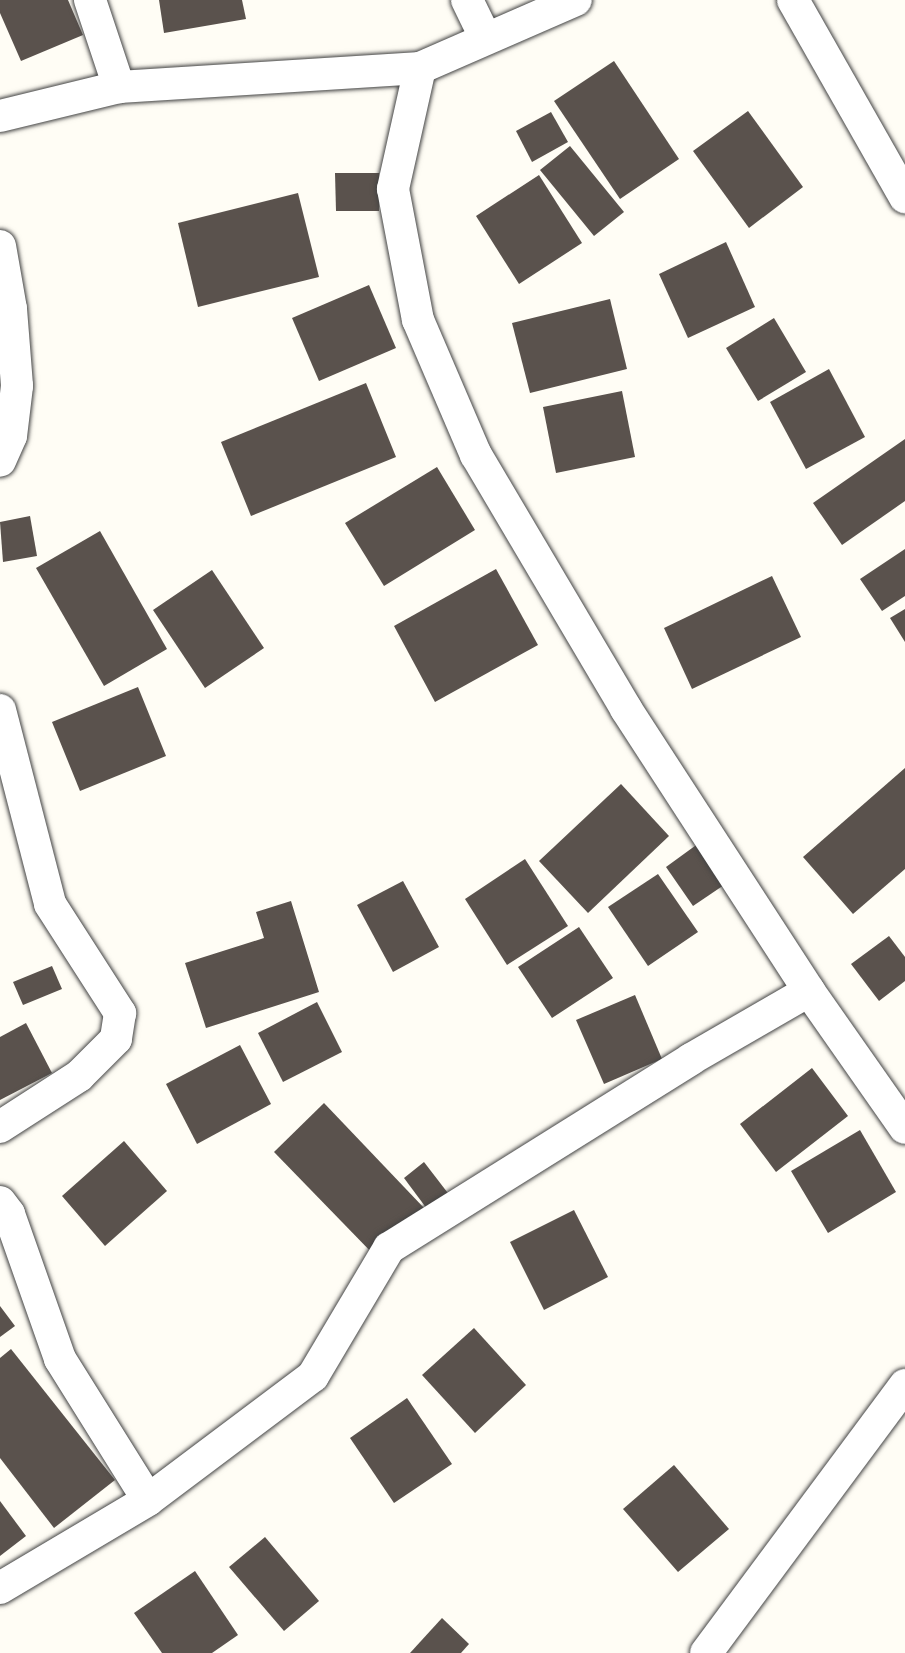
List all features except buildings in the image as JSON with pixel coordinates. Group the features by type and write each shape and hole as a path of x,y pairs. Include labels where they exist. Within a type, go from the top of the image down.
{"street":[{"path":"90,0 119,87"},
{"path":"467,0 485,37"},
{"path":"0,116 119,87 420,68 485,37 576,0"},
{"path":"793,0 905,197"},
{"path":"420,68 393,189 418,320 476,455 626,709 809,991 905,1128"},
{"path":"0,246 11,309 17,386 11,436 0,461"},
{"path":"0,710 50,904 120,1013 116,1039 79,1076 0,1127"},
{"path":"0,1588 148,1500 313,1376 389,1248 691,1059 809,991"},
{"path":"0,1202 9,1214 60,1359 148,1500"},
{"path":"706,1653 905,1385"}]}
